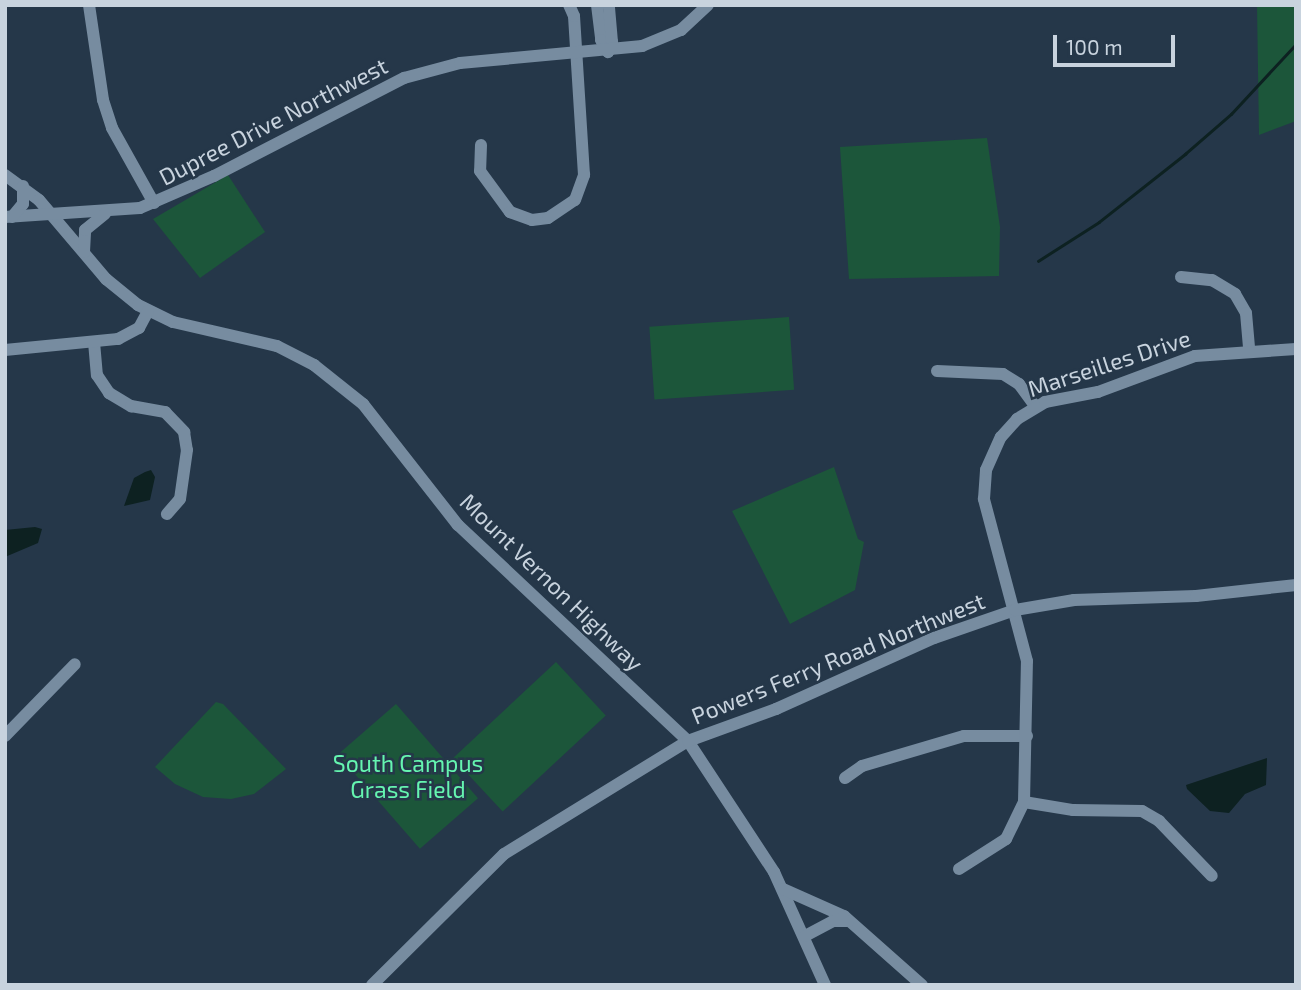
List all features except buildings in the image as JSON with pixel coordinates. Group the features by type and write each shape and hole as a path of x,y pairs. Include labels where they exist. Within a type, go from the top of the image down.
{"street":[{"path":"89,5 107,115 154,204"},
{"path":"481,145 481,171 510,212 540,220 570,206 584,175 577,53 569,5"},
{"path":"597,5 601,40 608,52"},
{"path":"608,52 612,42 609,5"},
{"name":"Dupree Drive Northwest","path":"52,215 107,213 154,204 404,78 460,63 608,52 661,40 692,22 708,5"},
{"name":"Mount Vernon Highway","path":"5,174 23,186 52,215 115,288 148,311 185,325 277,346 339,382 377,421 458,525 688,741 783,889 806,936 825,985"},
{"path":"9,217 23,204 23,186"},
{"path":"88,258 85,230 107,213"},
{"path":"9,217 52,215"},
{"path":"1181,276 1212,280 1235,294 1246,313 1250,349"},
{"path":"5,350 94,342 127,336 148,311"},
{"path":"94,342 97,375 109,393 131,405 165,412 184,432 187,450 180,499 167,514"},
{"name":"Marseilles Drive","path":"1024,802 1027,661 1015,610 986,515 984,482 1001,437 1035,406 1098,392 1195,356 1250,349 1296,349"},
{"path":"937,372 1003,374 1018,384 1035,406"},
{"name":"Powers Ferry Road Northwest","path":"372,985 504,854 688,741 776,709 934,638 1015,610 1074,600 1196,596 1296,585"},
{"path":"5,736 75,664"},
{"path":"845,778 862,766 964,736 1027,736"},
{"path":"959,869 1006,839 1024,802 1073,810 1142,811 1159,821 1212,876"},
{"path":"783,889 848,921 922,985"},
{"path":"806,936 833,921 848,921"}],"green space":[{"path":"1257,5 1296,5 1296,121 1259,135"},
{"path":"987,138 1000,227 999,276 849,279 840,147"},
{"path":"228,175 265,232 200,278 153,219"},
{"path":"789,317 794,390 654,400 649,327"},
{"path":"834,467 858,539 864,542 855,590 790,624 732,511"},
{"path":"556,662 606,715 503,812 453,758"},
{"path":"216,702 223,704 286,769 254,794 231,799 203,797 175,784 155,767"},
{"name":"South Campus Grass Field","path":"396,704 478,798 420,849 338,755"}],"shaded area":[{"path":"151,470 155,477 150,500 124,506 134,478"},
{"path":"35,527 42,529 38,543 5,557 5,530"},
{"path":"1267,758 1266,785 1245,794 1229,813 1210,811 1187,789 1186,785"}],"waterway":[{"path":"1038,261 1099,222 1185,154 1231,114 1296,44"}]}
